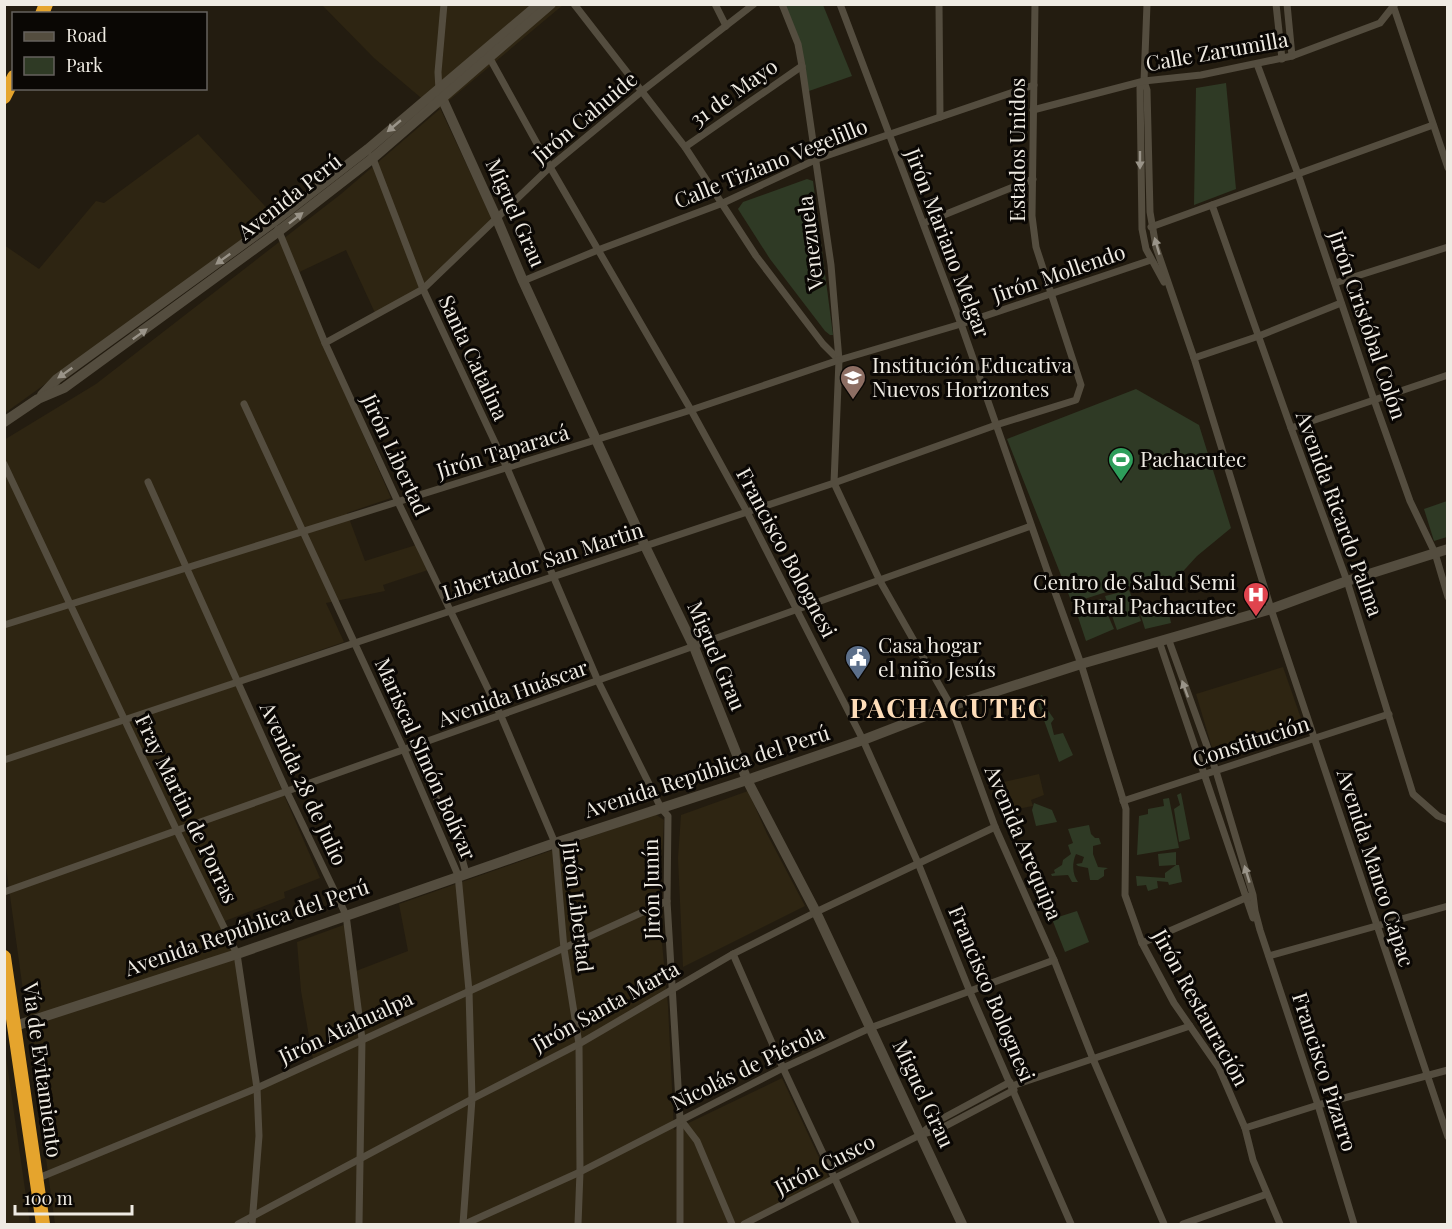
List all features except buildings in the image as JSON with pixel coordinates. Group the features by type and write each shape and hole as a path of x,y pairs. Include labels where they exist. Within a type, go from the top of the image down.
{"highway":[{"path":"4,97 12,81"},
{"name":"Vía de Evitamiento","path":"4,957 43,1224"}],"street":[{"path":"440,93 438,72 444,4"},
{"name":"Avenida Perú","path":"4,422 38,399 57,379 277,226 370,153 487,53 539,4"},
{"name":"Avenida Perú","path":"487,53 551,4"},
{"path":"574,4 685,147 756,256 823,344 839,360"},
{"path":"715,4 726,26"},
{"name":"Jirón Cahuide","path":"325,343 423,290 550,167 642,91 754,4"},
{"name":"Venezuela","path":"782,4 798,44 817,159 831,265 839,360 834,483"},
{"name":"Jirón Mariano Melgar","path":"840,4 961,324 1081,664"},
{"path":"939,4 940,117"},
{"name":"Estados Unidos","path":"1035,4 1032,216 1036,247 1081,385"},
{"path":"1147,4 1144,81 1147,90 1151,227 1174,302"},
{"path":"1276,4 1282,59"},
{"path":"1287,4 1292,56"},
{"path":"1394,5 1448,168"},
{"name":"Calle Zarumilla","path":"1033,110 1144,81 1201,75 1282,59 1380,23 1394,5"},
{"name":"Francisco Bolognesi","path":"487,53 550,167 692,410 798,610 863,740 918,863 970,992 1071,1224"},
{"name":"Jirón Cristóbal Colón","path":"1257,64 1298,174 1410,501 1435,553 1448,597"},
{"name":"31 de Mayo","path":"685,147 802,66"},
{"path":"1144,81 1140,88 1140,213 1146,249 1174,302"},
{"name":"Calle Tiziano Vegelillo","path":"523,281 723,203 817,159 1034,85"},
{"name":"Miguel Grau","path":"440,93 523,281 694,647 747,780 816,912 963,1224"},
{"path":"1151,227 1433,125"},
{"name":"Santa Catalina","path":"370,153 423,290 507,468 598,681 661,808"},
{"path":"924,223 1033,178"},
{"name":"Avenida Ricardo Palma","path":"1212,205 1347,581 1413,794 1437,816 1448,820"},
{"name":"Jirón Libertad","path":"277,226 325,343 398,502 501,716 555,843 564,949 579,1044 578,1224"},
{"path":"1335,283 1448,247"},
{"name":"Jirón Mollendo","path":"839,360 961,324 1151,260"},
{"name":"Avenida Manco Cápac","path":"1174,302 1194,358 1271,609 1448,1137"},
{"path":"1194,358 1259,336 1341,303"},
{"name":"Jirón Taparacá","path":"4,626 692,410 839,360"},
{"path":"1291,428 1448,375"},
{"name":"Libertador San Martin","path":"4,760 1076,400 1081,385"},
{"name":"Mariscal SImón Bolívar","path":"244,404 462,874 472,1099 464,1224"},
{"name":"Fray Martin de Porras","path":"4,464 237,954 257,1088 259,1136 253,1221"},
{"name":"Avenida 28 de Julio","path":"148,482 287,792 346,915 362,1039 359,1224"},
{"name":"Avenida Arequipa","path":"834,483 880,581 951,706 995,826 1054,960 1164,1224"},
{"name":"Avenida Huáscar","path":"4,892 1031,526"},
{"name":"Avenida República del Perú","path":"15,1026 237,954 462,874 747,780 863,740 951,706 1163,639 1271,609 1347,581 1448,549"},
{"name":"Francisco Pizarro","path":"1163,639 1216,771 1250,897 1251,913 1269,956 1354,1224"},
{"name":"Francisco Pizarro","path":"1163,639 1204,775 1250,897"},
{"name":"Jirón Restauración","path":"1081,664 1126,809 1125,895 1142,943 1174,1003 1218,1068 1245,1128 1252,1160 1280,1224"},
{"name":"Constitución","path":"1123,801 1389,714"},
{"path":"420,764 456,841 462,874"},
{"name":"Jirón Junín","path":"661,808 668,816 667,901 680,1119 680,1224"},
{"name":"Jirón Santa Marta","path":"238,1224 253,1221 361,1159 579,1044 733,954 995,826"},
{"path":"1142,943 1250,897"},
{"name":"Jirón Atahualpa","path":"36,1179 257,1088 667,901"},
{"path":"1269,956 1448,906"},
{"path":"733,954 856,1224"},
{"name":"Nicolás de Piérola","path":"464,1224 580,1172 783,1068 870,1029 1054,960"},
{"name":"Jirón Cusco","path":"744,1224 920,1135 934,1123 1012,1086 1190,1026"},
{"path":"1245,1128 1318,1105 1448,1070"},
{"path":"680,1119 697,1141 732,1224"},
{"path":"1183,1224 1267,1194"}],"shaded area":[{"path":"322,5 563,5 440,108 492,219 422,291 376,315 346,250 293,275 391,498 347,513 365,561 416,545 428,570 383,585 385,591 326,603 344,642 234,680 320,878 284,892 285,898 225,921 235,960 259,1084 313,1059 301,991 297,942 349,923 356,971 408,951 399,904 655,814 664,820 659,911 668,1006 674,1130 782,1078 829,1179 749,1224 55,1224 4,852 4,440 96,384 341,194 440,109 420,97 374,58"},
{"path":"198,134 276,218 5,413 4,245 39,269 96,201 104,203"},
{"path":"1283,667 1305,730 1216,761 1196,694"},
{"path":"1039,774 1044,795 1031,800 1033,806 1007,811 995,784"},
{"path":"748,791 767,834 805,906 683,967 678,858 681,815"},
{"path":"5,1050 30,1224 5,1224"}],"green space":[{"path":"785,5 823,5 852,76 809,91"},
{"path":"1226,83 1236,189 1194,205 1196,88"},
{"path":"807,179 813,181 833,335 825,331 770,259 738,209 743,202"},
{"name":"Pachacutec","path":"1136,389 1199,425 1231,528 1197,556 1165,591 1125,586 1072,603 1007,439"},
{"path":"1447,501 1447,537 1434,541 1424,509"},
{"path":"1129,590 1141,621 1117,630 1105,596"},
{"path":"1101,599 1114,629 1086,641 1075,608"},
{"path":"1136,600 1168,609 1171,623 1145,629"},
{"path":"1042,695 1054,719 1051,723 1054,735 1063,733 1073,755 1059,762 1036,698"},
{"path":"1181,793 1190,839 1179,842 1174,809 1180,805 1177,795"},
{"path":"1169,798 1179,848 1137,855 1139,816 1148,814 1148,809 1164,806 1163,799"},
{"path":"1034,803 1052,810 1057,822 1036,826 1032,810"},
{"path":"1089,825 1091,834 1099,838 1101,844 1093,846 1093,854 1098,867 1108,868 1104,870 1104,876 1098,880 1090,880 1088,868 1076,864 1082,863 1084,857 1076,854 1073,868 1078,882 1072,882 1068,875 1052,876 1051,874 1055,873 1054,870 1062,865 1063,860 1071,854 1068,845 1073,843 1068,829"},
{"path":"1176,852 1176,865 1159,866 1158,854"},
{"path":"1179,865 1182,882 1169,885 1168,882 1157,881 1158,888 1148,891 1146,885 1137,886 1136,876 1165,878 1165,873"},
{"path":"1077,911 1089,942 1065,952 1052,919"}],"place":[{"name":"Institución Educativa Nuevos Horizontes","path":"853,401"},
{"name":"Pachacutec","path":"1121,483"},
{"name":"Centro de Salud Semi Rural Pachacutec","path":"1256,618"},
{"name":"Casa hogar el niño Jesús","path":"858,681"}],"district":[{"name":"PACHACUTEC","path":"949,709"}]}
